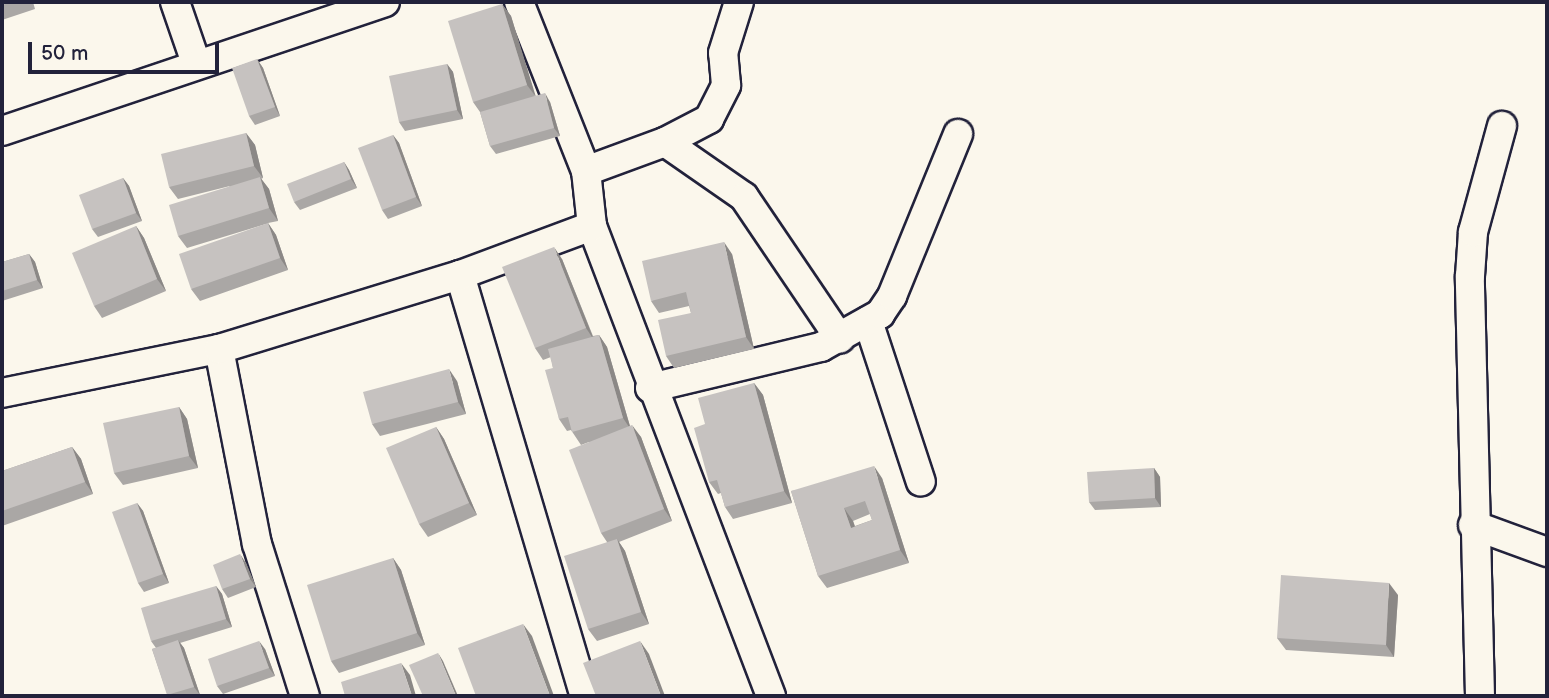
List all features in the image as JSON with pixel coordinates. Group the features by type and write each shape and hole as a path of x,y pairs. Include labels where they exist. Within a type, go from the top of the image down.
{"street":[{"path":"175,2 196,63"},
{"path":"2,131 196,63 385,2"},
{"path":"519,2 586,171 592,226 650,388 709,525 772,696"},
{"path":"586,171 665,142 709,119 726,85 723,53 739,2"},
{"path":"1480,696 1473,525 1473,232 1502,126"},
{"path":"650,388 840,339 868,321 892,296 958,134"},
{"path":"665,142 744,197 840,339"},
{"path":"2,393 219,349 460,275 592,226"},
{"path":"460,275 585,696"},
{"path":"868,321 921,482"},
{"path":"219,349 257,544 305,696"},
{"path":"1473,525 1547,552"}],"building":[{"path":"502,4 527,85 473,102 448,21"},
{"path":"257,59 275,107 249,116 232,68"},
{"path":"447,64 457,110 399,122 389,76"},
{"path":"545,93 554,128 490,146 480,112"},
{"path":"246,133 254,166 169,187 161,154"},
{"path":"393,135 416,197 382,210 358,148"},
{"path":"344,162 351,179 294,202 287,184"},
{"path":"260,177 269,208 178,236 169,205"},
{"path":"123,178 136,213 92,229 79,195"},
{"path":"268,223 280,258 191,289 179,254"},
{"path":"136,226 157,279 94,306 72,253"},
{"path":"724,242 746,337 666,356 658,320 691,313 686,292 651,301 642,261"},
{"path":"554,247 586,328 535,348 502,267"},
{"path":"29,254 37,280 2,291 2,262"},
{"path":"599,335 623,418 572,432 568,417 559,419 545,370 553,368 548,349"},
{"path":"449,369 458,402 372,424 363,392"},
{"path":"754,383 784,491 725,507 717,480 709,482 694,428 705,424 698,398"},
{"path":"179,407 189,456 114,473 103,423"},
{"path":"632,425 664,509 601,533 569,450"},
{"path":"436,427 469,503 419,524 386,448"},
{"path":"72,447 85,482 2,511 2,471"},
{"path":"874,466 900,550 818,576 791,491","holes":["865,501 872,520 851,528 844,508"]},
{"path":"1154,468 1155,498 1089,502 1087,472"},
{"path":"137,503 163,574 138,583 112,512"},
{"path":"617,539 641,612 588,629 564,556"},
{"path":"240,554 250,579 222,589 213,565"},
{"path":"393,558 417,633 331,661 307,585"},
{"path":"1281,575 1389,583 1386,645 1277,638"},
{"path":"216,586 226,619 151,641 141,608"},
{"path":"523,624 550,696 476,696 458,648"},
{"path":"178,640 194,687 167,695 152,649"},
{"path":"259,641 269,668 217,686 208,659"},
{"path":"640,641 661,696 596,696 583,663"},
{"path":"438,653 456,696 423,696 409,665"},
{"path":"401,663 412,696 345,696 341,682"}]}
